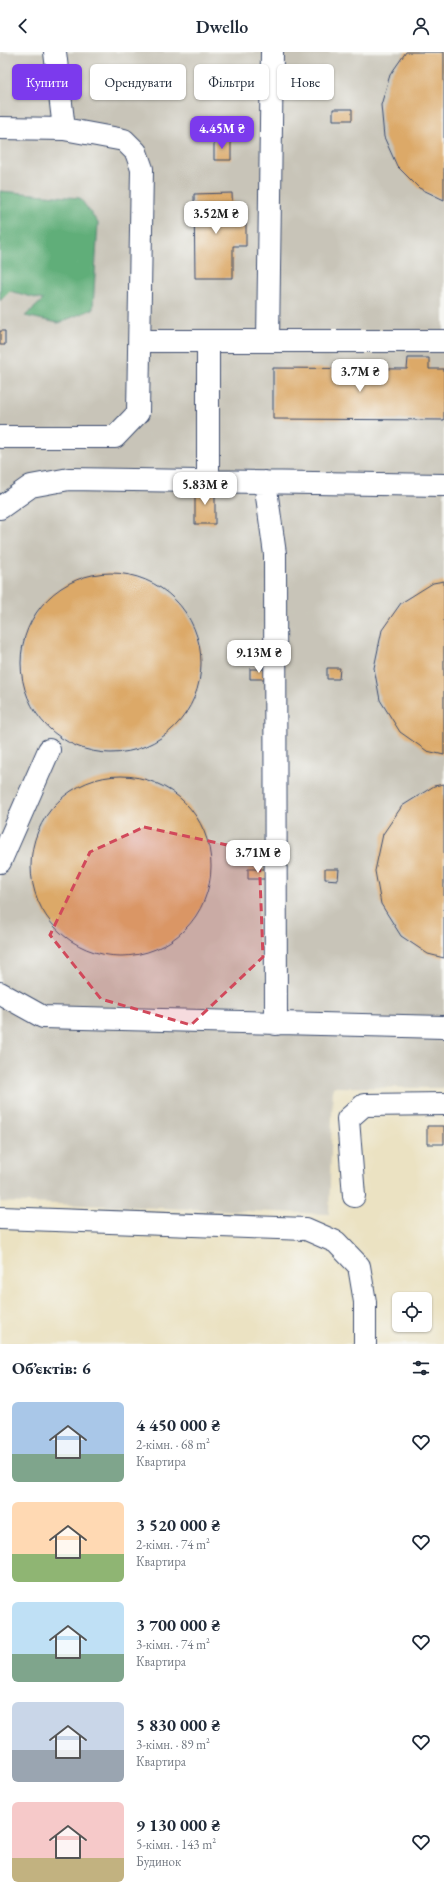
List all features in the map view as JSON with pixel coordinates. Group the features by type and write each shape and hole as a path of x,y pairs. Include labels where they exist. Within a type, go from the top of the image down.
{"lane":[{"path":"56,52 64,129"},
{"path":"268,341 272,52"},
{"path":"0,128 64,129 124,140 136,152 142,168 138,413 115,437 0,437"},
{"path":"140,341 444,341"},
{"path":"208,341 208,481"},
{"path":"0,508 31,486 69,479 444,485"},
{"path":"265,482 275,554 276,1024"},
{"path":"0,862 49,750"},
{"path":"0,993 43,1017 444,1027"},
{"path":"354,1196 348,1119 364,1105 444,1104"},
{"path":"0,1218 306,1229 336,1242 358,1266 365,1302 365,1344"}],"highlighted area":[{"path":"144,827 259,852 263,957 191,1025 101,999 50,935 90,852"}],"shaded area":[{"path":"0,52 444,52 444,1088 333,1087 329,1214 0,1202"}],"green space":[{"path":"0,191 80,198 98,223 93,309 58,323 25,316 43,300 10,291 0,301"}],"building":[{"path":"406,52 444,52 444,200 419,188 397,166 384,137 381,105 390,75"},
{"path":"333,109 352,109 352,120 333,120"},
{"path":"214,141 231,141 231,160 214,160"},
{"path":"232,193 233,220 246,219 246,246 233,246 233,278 195,278 194,194"},
{"path":"0,331 5,331 5,345 0,345"},
{"path":"408,358 429,358 429,369 444,369 444,420 273,419 273,368 407,369"},
{"path":"195,489 215,489 215,524 195,524"},
{"path":"120,573 129,574 154,583 175,599 191,620 200,645 200,681 191,706 175,727 154,743 146,746 129,752 102,753 93,752 68,743 54,733 41,720 31,706 22,681 21,654 22,645 31,620 41,606 54,593 68,583 93,574"},
{"path":"444,581 444,755 427,751 400,732 380,700 374,668 382,630 401,603 433,583"},
{"path":"327,668 340,668 339,679 327,679"},
{"path":"250,669 268,669 268,679 250,679"},
{"path":"130,776 139,777 164,786 185,802 201,823 210,848 210,884 201,909 185,930 164,946 156,949 139,955 112,956 103,955 78,946 64,936 51,923 41,909 32,884 31,857 32,848 41,823 51,809 64,796 78,786 103,777"},
{"path":"444,784 444,958 428,954 401,936 381,904 375,871 383,834 402,806 434,786"},
{"path":"248,869 267,869 267,879 248,879"},
{"path":"325,869 339,869 338,880 325,879"},
{"path":"427,1126 444,1126 444,1144 427,1144"}]}
